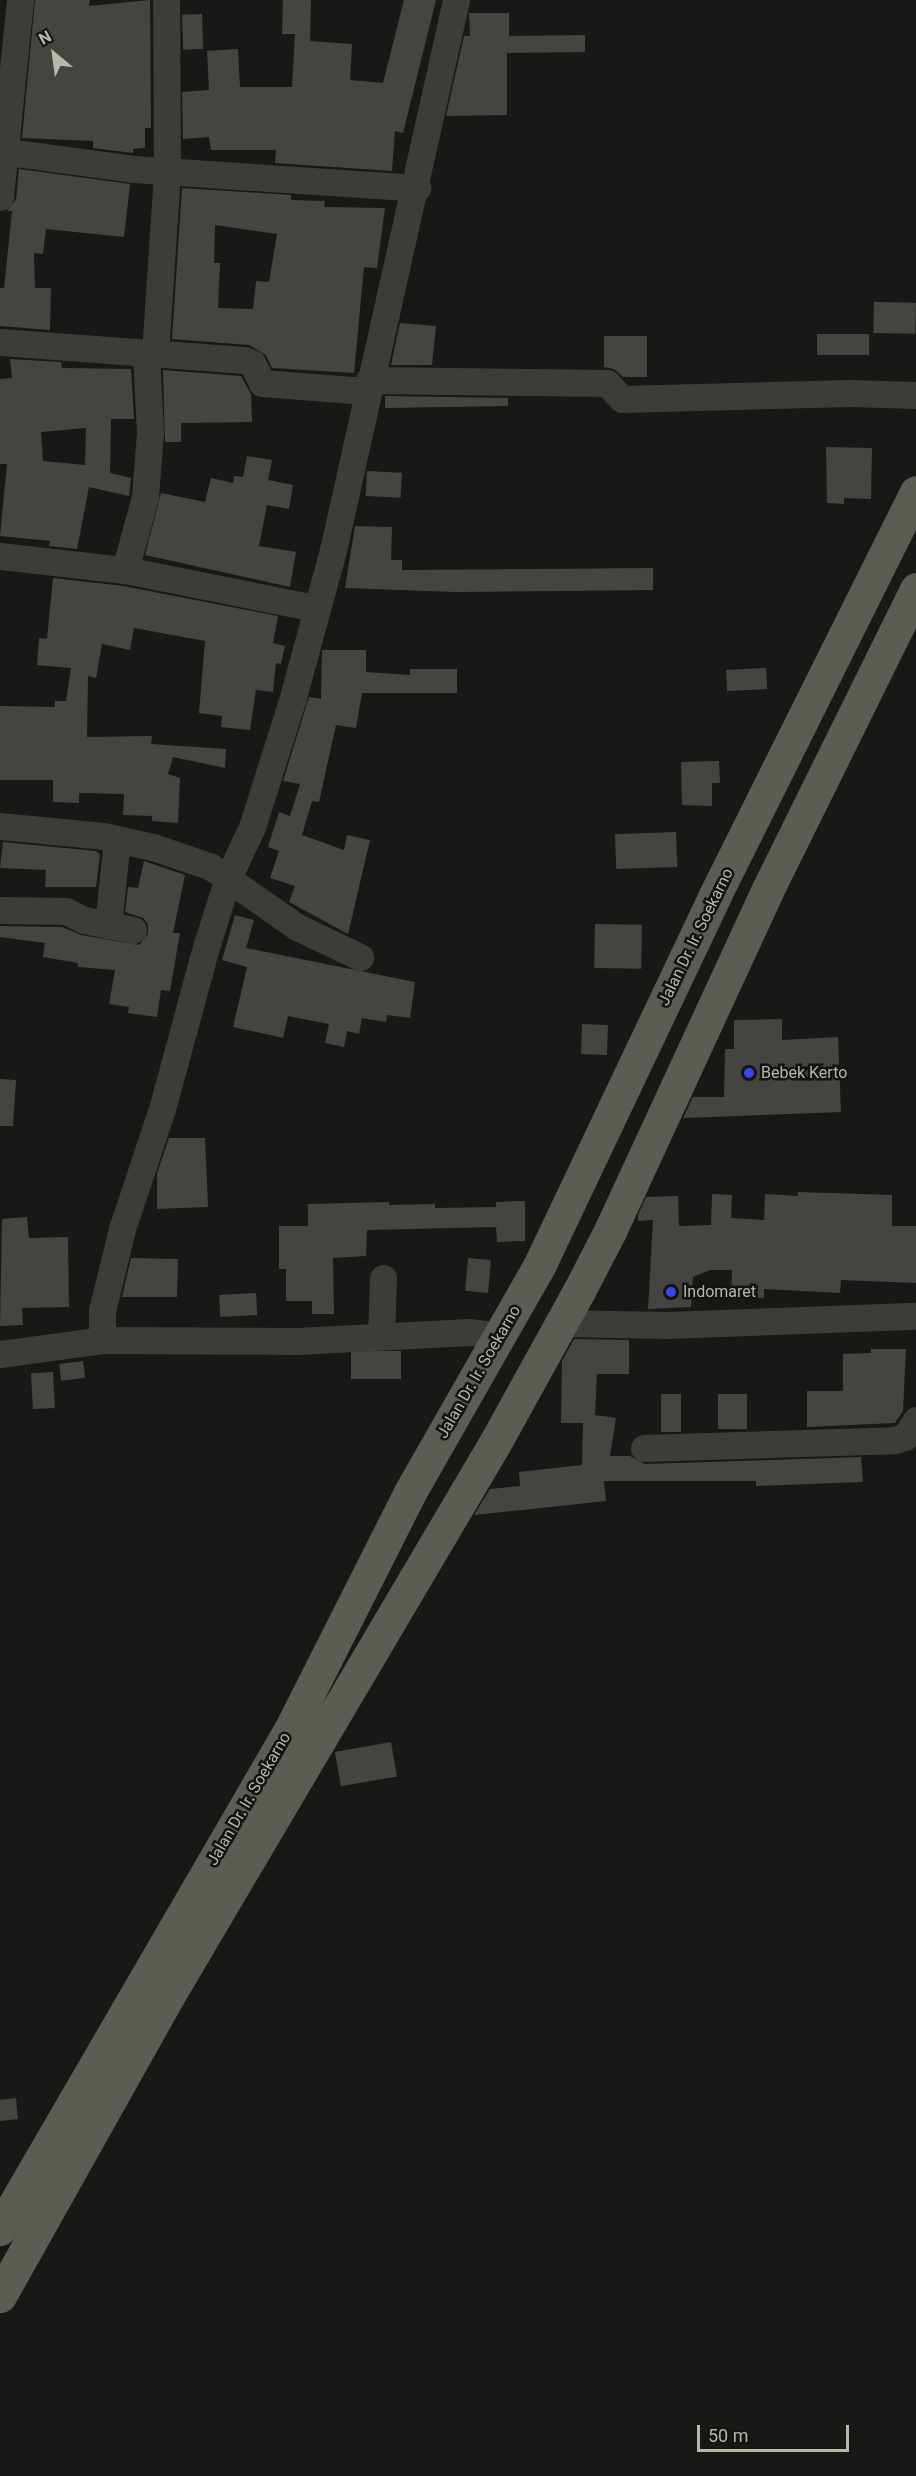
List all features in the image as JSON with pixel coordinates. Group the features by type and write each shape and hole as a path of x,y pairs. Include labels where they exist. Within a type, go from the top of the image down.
{"main road":[{"name":"Jalan Dr. Ir. Soekarno","path":"0,2229 291,1728 409,1494 501,1336 916,492"},
{"name":"Jalan Dr. Ir. Soekarno","path":"0,2296 163,2004 452,1517 610,1231 767,891 916,590"},
{"path":"610,1116 659,1125"},
{"path":"409,1494 452,1517"}],"street":[{"path":"0,197 20,0"},
{"path":"126,570 145,497 150,432 151,354 167,172 166,0"},
{"path":"102,1340 102,1311 122,1229 228,878 252,827 333,550 368,385 417,188 456,0"},
{"path":"3,151 57,161 167,172 417,188"},
{"path":"0,342 249,361 262,383 368,385 607,383 622,399 850,393 916,395"},
{"path":"0,556 126,570 316,608"},
{"path":"0,826 117,840 172,853 211,867 297,927 360,957"},
{"path":"0,910 66,911 84,920 121,927 117,840"},
{"path":"381,1336 383,1278"},
{"path":"559,1323 666,1325 916,1316"},
{"path":"0,1353 102,1340 298,1341 469,1332 501,1336"},
{"path":"644,1448 894,1440 905,1437 916,1420"}],"building":[{"path":"35,0 90,0 89,6 150,0 151,128 145,128 145,148 133,149 133,153 93,148 93,141 22,138"},
{"path":"283,0 311,0 310,41 352,44 350,80 383,83 404,0 436,0 403,133 395,131 392,171 275,163 276,150 211,150 209,137 183,139 182,92 209,90 207,51 238,49 240,87 292,87 295,34 282,34"},
{"path":"469,13 509,13 509,36 585,35 585,52 507,53 507,115 446,116 464,36 470,36"},
{"path":"202,14 203,49 183,50 182,15"},
{"path":"19,169 130,184 124,237 46,229 43,254 34,253 35,288 51,288 50,330 0,326 0,288 4,288 12,211 7,211 16,199"},
{"path":"182,188 291,195 291,200 325,201 324,207 385,208 377,268 364,267 354,373 272,368 266,355 249,345 172,339","holes":["215,225 277,234 269,282 256,281 253,309 218,308 220,263 214,263"]},
{"path":"874,302 916,303 915,334 873,333"},
{"path":"400,323 436,326 432,365 391,365"},
{"path":"817,334 869,334 869,355 817,355"},
{"path":"604,336 647,336 647,377 623,377 614,369 604,367"},
{"path":"10,359 61,362 62,368 131,369 134,419 111,419 110,473 131,478 129,496 89,487 77,549 49,546 50,541 0,536 7,464 0,464 0,379 12,378","holes":["86,428 85,465 43,461 41,432"]},
{"path":"163,370 241,376 251,394 252,422 181,423 181,442 165,442"},
{"path":"385,396 508,398 508,406 385,408"},
{"path":"826,447 872,448 871,499 844,498 844,504 827,503"},
{"path":"247,456 272,460 268,480 293,485 289,509 267,505 259,546 296,552 290,587 145,555 161,493 205,502 211,478 233,483 234,476 243,477"},
{"path":"367,471 402,473 401,498 366,496"},
{"path":"355,526 392,527 391,560 402,560 402,570 653,568 653,590 455,592 345,588"},
{"path":"53,578 123,586 278,616 273,643 285,646 281,664 276,663 273,692 256,690 250,730 221,727 222,716 199,713 205,641 134,628 130,650 102,644 96,678 88,676 87,737 152,736 151,744 226,749 225,768 173,757 168,774 180,778 178,823 152,821 152,816 123,815 124,794 79,793 79,803 53,802 53,780 0,780 0,706 55,707 55,701 66,701 71,668 37,665 39,638 47,639"},
{"path":"322,650 366,650 366,672 410,675 410,669 457,669 457,693 362,693 356,728 336,725 319,802 312,801 302,835 344,850 347,835 370,840 348,934 289,902 295,886 270,878 279,851 268,847 279,812 290,816 300,784 283,781 309,697 321,699"},
{"path":"766,668 767,689 727,691 726,670"},
{"path":"719,761 720,783 712,783 712,806 682,805 681,762"},
{"path":"676,832 677,867 616,869 615,834"},
{"path":"3,842 96,851 100,855 96,887 45,887 46,870 0,868"},
{"path":"144,861 185,875 173,933 180,933 170,991 161,990 157,1017 128,1013 129,1007 109,1004 115,970 78,967 78,963 43,957 45,943 0,937 0,926 62,927 81,935 139,945 148,934 148,924 143,918 125,912 128,887 138,888"},
{"path":"235,915 254,920 246,948 415,982 410,1018 387,1015 386,1022 362,1018 359,1034 347,1031 344,1047 325,1043 329,1024 288,1016 283,1038 233,1027 247,967 222,960"},
{"path":"595,924 642,925 641,969 594,968"},
{"path":"782,1019 782,1040 838,1037 841,1112 683,1118 693,1097 724,1097 725,1049 734,1049 734,1020"},
{"path":"582,1024 608,1025 607,1055 581,1054"},
{"path":"0,1079 16,1080 13,1126 0,1126"},
{"path":"169,1138 205,1138 208,1207 157,1209 157,1173"},
{"path":"798,1192 892,1195 892,1226 916,1226 916,1283 841,1280 840,1293 764,1289 764,1298 731,1297 732,1270 710,1270 693,1277 691,1307 648,1309 653,1220 638,1221 638,1215 646,1197 678,1196 679,1226 711,1225 712,1194 732,1195 731,1218 764,1220 765,1194 798,1196"},
{"path":"525,1201 525,1241 497,1242 496,1227 367,1230 366,1256 333,1258 334,1314 312,1314 312,1301 286,1301 286,1269 279,1269 279,1226 308,1226 308,1204 389,1202 389,1205 435,1204 435,1208 496,1207 496,1202"},
{"path":"27,1217 29,1238 68,1237 69,1307 22,1308 23,1325 0,1326 2,1219"},
{"path":"131,1258 178,1259 177,1297 122,1297"},
{"path":"468,1258 491,1260 488,1293 465,1291"},
{"path":"256,1293 257,1315 220,1317 219,1295"},
{"path":"574,1339 629,1340 629,1374 597,1374 595,1415 616,1418 610,1456 630,1456 645,1464 861,1457 863,1482 756,1486 756,1481 604,1481 606,1501 474,1515 490,1489 520,1486 519,1472 582,1465 583,1423 561,1423 562,1361"},
{"path":"871,1349 906,1349 903,1411 895,1423 807,1427 807,1391 843,1391 843,1354 871,1353"},
{"path":"351,1351 401,1351 401,1379 351,1379"},
{"path":"83,1361 85,1378 61,1381 59,1364"},
{"path":"53,1372 55,1408 33,1409 31,1373"},
{"path":"661,1394 681,1394 681,1432 661,1432"},
{"path":"718,1394 747,1394 747,1429 718,1429"},
{"path":"391,1742 397,1776 341,1786 335,1752"},
{"path":"16,2098 18,2119 0,2121 0,2100"}],"place":[{"name":"Bebek Kerto","path":"749,1073"},
{"name":"Indomaret","path":"671,1292"}]}
